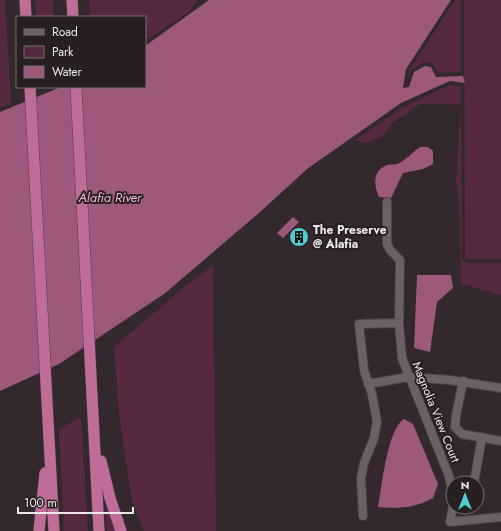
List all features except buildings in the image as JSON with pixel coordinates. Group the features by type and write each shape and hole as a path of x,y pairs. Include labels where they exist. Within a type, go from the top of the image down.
{"highway":[{"path":"25,0 26,16"},
{"path":"72,0 73,16"},
{"path":"30,88 54,531"},
{"path":"76,88 99,531"},
{"path":"95,437 110,498 121,531"},
{"path":"39,531 48,441"}],"street":[{"name":"Magnolia View Court","path":"387,202 387,244 390,250 400,260 399,323 402,358 408,377 449,475"},
{"path":"363,516 361,478 364,463 374,438 377,422 374,403 364,370 359,324 399,323"},
{"path":"368,384 408,377 463,381 501,388"},
{"path":"463,381 455,427 462,434 501,441"},
{"path":"475,475 482,437"},
{"path":"451,515 450,522 501,517"}],"green space":[{"path":"0,0 5,0 11,103 0,108"},
{"path":"35,0 53,0 54,16 36,16"},
{"path":"89,0 197,0 190,11 146,40 146,16 90,16"},
{"path":"455,0 461,0 461,72 438,73 433,64 425,62 411,70 408,79 409,71"},
{"path":"464,0 501,0 501,259 465,259"},
{"path":"450,85 461,86 462,259 465,263 501,263 501,295 461,284 459,198 456,183 461,104 420,104 394,122 382,137 364,143 355,140 403,107"},
{"path":"213,265 216,531 144,531 132,501 119,415 114,347 184,287"},
{"path":"81,417 88,531 64,531 59,429"},
{"path":"110,509 118,531 107,531 105,511"}],"water":[{"name":"Alafia River","path":"209,0 451,0 406,69 403,88 409,87 414,72 425,66 431,67 436,77 463,76 465,83 450,81 401,103 307,169 259,213 164,294 59,364 0,391 0,112 59,88 146,88 146,45"},
{"path":"420,147 428,147 433,151 433,164 423,169 403,173 391,198 379,197 375,183 379,171 387,165 400,163"},
{"path":"293,217 299,222 283,238 277,233"},
{"path":"417,275 451,275 453,288 437,302 430,352 414,348"},
{"path":"404,419 413,424 438,484 433,498 420,504 400,508 378,507 389,446 398,425"}],"place":[{"name":"The Preserve @ Alafia","path":"299,237"}]}
